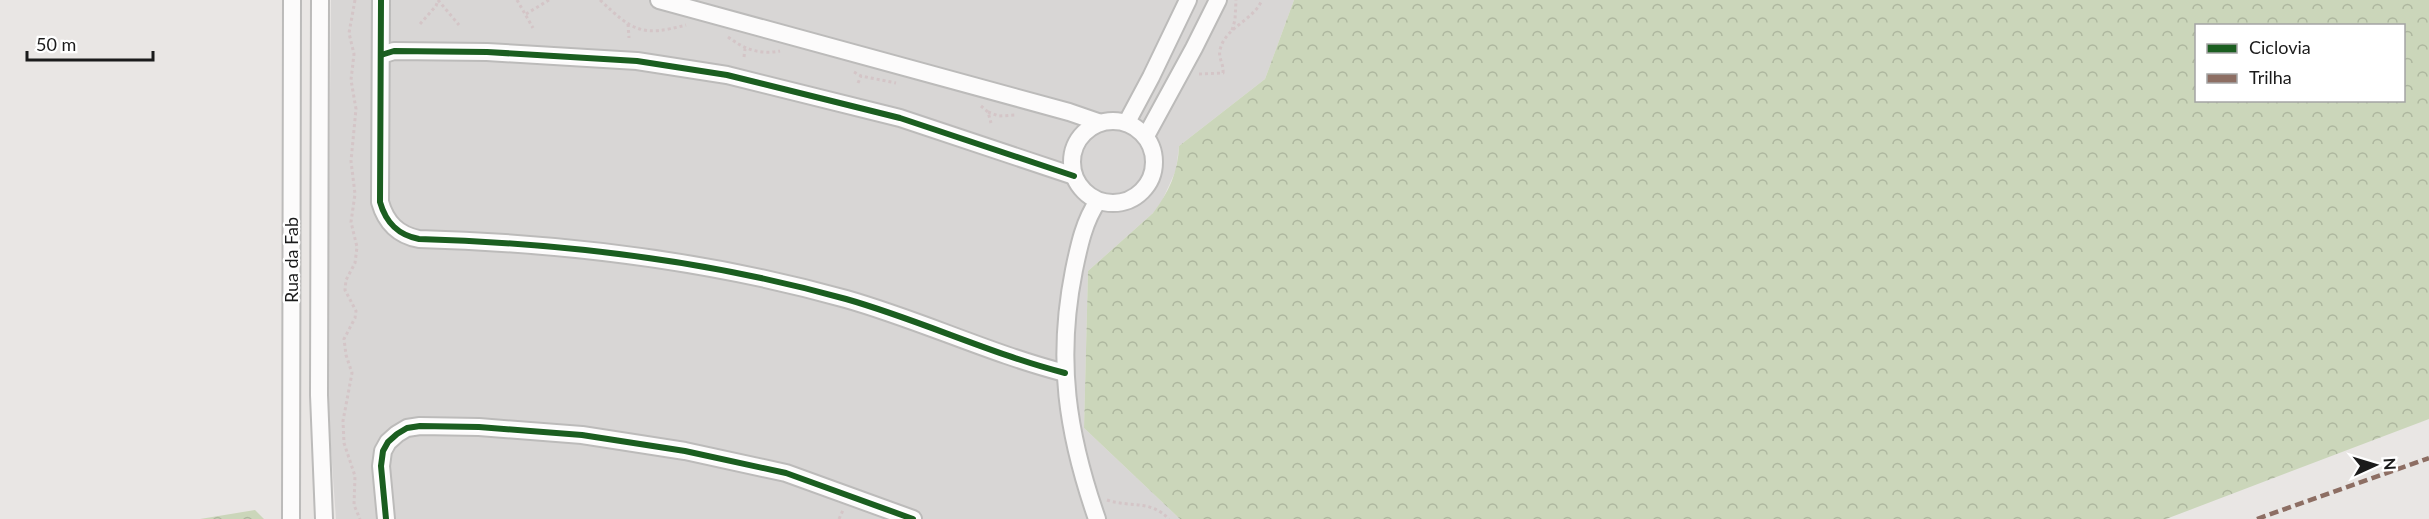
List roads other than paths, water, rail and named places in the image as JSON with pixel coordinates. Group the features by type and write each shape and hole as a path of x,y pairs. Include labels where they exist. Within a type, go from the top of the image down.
{"street":[{"name":"Rua da Fab","path":"291,519 292,0"},
{"path":"320,0 319,396 324,519"},
{"path":"381,0 380,202 384,214 400,233 419,239 545,246 640,256 741,274 845,298 1065,373"},
{"path":"659,0 1069,112 1098,122"},
{"path":"1126,122 1151,77 1188,0"},
{"path":"1146,136 1218,0"},
{"path":"381,55 394,51 487,52 637,61 727,75 900,118 1074,176"},
{"path":"1113,120 1126,122 1146,136 1152,148 1155,161 1152,175 1146,187 1137,196 1125,202 1098,201 1088,195 1074,176 1072,156 1074,146 1087,129 1098,122 1113,120"},
{"path":"1097,519 1072,434 1065,373 1064,334 1069,293 1081,239 1089,216 1098,201"},
{"path":"386,519 381,466 388,442 407,428 443,426 582,435 685,451 786,473 913,519"}]}
